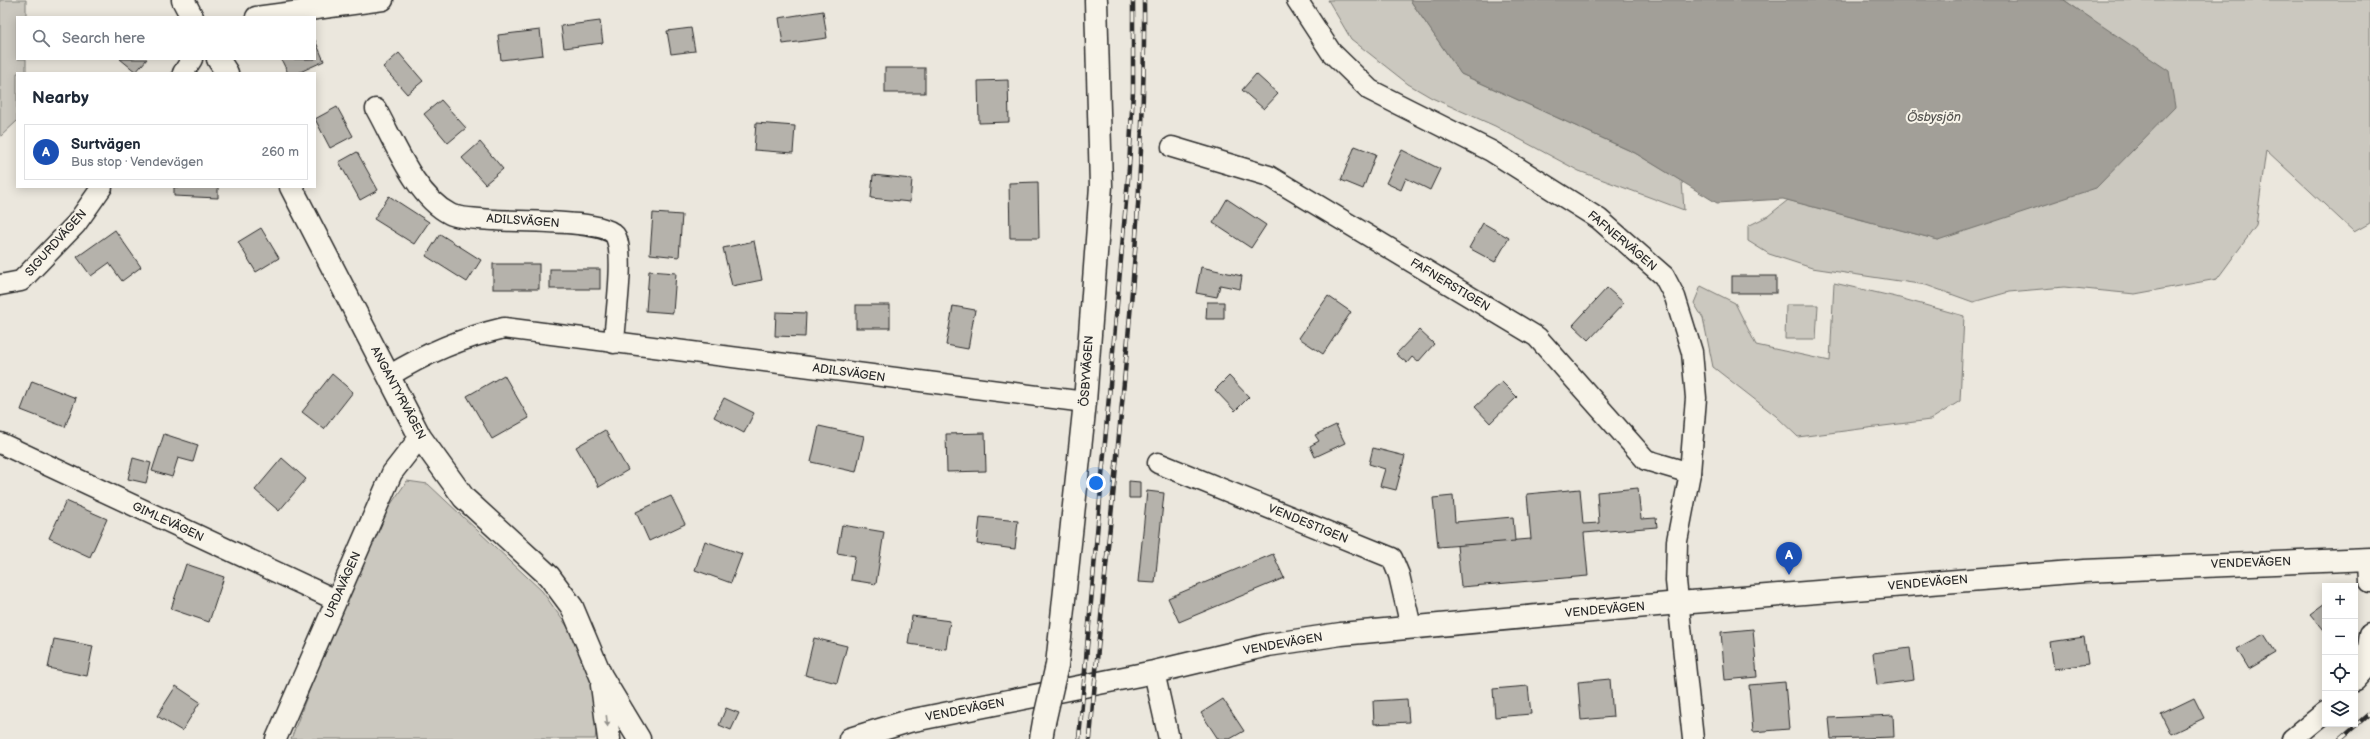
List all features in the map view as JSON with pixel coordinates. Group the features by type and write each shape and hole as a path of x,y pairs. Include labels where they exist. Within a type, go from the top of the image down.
{"street":[{"path":"183,0 191,16"},
{"path":"263,16 382,0"},
{"name":"ÖSBYVÄGEN","path":"1042,730 1057,665 1084,402 1100,186 1096,0"},
{"name":"FAFNERVÄGEN","path":"1297,0 1331,52 1370,90 1491,150 1599,218 1664,276 1675,297 1692,352 1696,398 1690,473 1677,541 1676,581 1693,739"},
{"path":"184,72 191,60"},
{"path":"219,60 226,72"},
{"name":"ADILSVÄGEN","path":"376,109 416,181 434,204 452,215 504,221 584,224 604,227 615,235 620,250 614,343"},
{"name":"FAFNERSTIGEN","path":"1172,147 1269,176 1537,337 1646,460 1690,473"},
{"name":"SIGURDVÄGEN","path":"0,285 21,281 76,224 101,188"},
{"name":"ANGANTYRVÄGEN","path":"292,188 420,437 464,498 553,582 572,607 601,676 639,739"},
{"name":"ADILSVÄGEN","path":"389,376 424,354 477,334 504,328 1084,402"},
{"name":"URDAVÄGEN","path":"276,739 392,474 420,437"},
{"name":"GIMLEVÄGEN","path":"0,443 336,600"},
{"name":"VENDESTIGEN","path":"1158,463 1392,558 1399,575 1411,627"},
{"path":"2370,559 2370,582"},
{"name":"VENDEVÄGEN","path":"850,739 909,721 1154,672 1268,645 1341,634 1679,603 2084,571 2370,559"},
{"path":"2358,677 2364,670 2370,634"},
{"path":"1154,672 1169,739"},
{"name":"ANGANTYRVÄGEN","path":"601,676 609,739"},
{"path":"2292,739 2322,714"}],"shaded area":[{"path":"0,0 26,0 26,16 16,16 16,60 26,60 26,72 16,72 16,122 0,137"},
{"path":"1328,0 1410,0 1461,74 1635,153 1682,181 1684,210 1579,171 1495,126 1432,98 1408,84 1351,39"},
{"path":"2064,0 2370,0 2370,223 2354,232 2266,150 2256,226 2217,279 2135,294 2064,287 2009,292 1973,302 1926,285 1812,268 1769,254 1748,241 1748,226 1768,216 1788,200 1939,240 2097,23"},
{"path":"1834,283 1896,297 1964,316 1960,401 1930,420 1798,437 1776,416 1713,367 1703,318 1694,303 1701,286 1735,303 1756,345 1830,361"},
{"path":"1786,305 1818,305 1816,339 1785,339"},
{"path":"407,481 428,484 542,591 579,643 599,711 595,739 291,739 327,643 382,517"}],"water":[{"name":"Ösbysjön","path":"1410,0 2064,0 2169,71 2175,107 2096,188 1938,240 1783,199 1717,203 1635,153 1461,74"}],"building":[{"path":"823,11 827,38 783,44 779,18"},
{"path":"600,21 603,43 564,48 561,26"},
{"path":"691,28 695,51 671,54 667,31"},
{"path":"540,30 543,55 501,60 498,35"},
{"path":"316,42 324,61 300,72 288,72 282,60 316,60"},
{"path":"399,53 423,81 407,94 383,67"},
{"path":"121,60 146,60 136,72"},
{"path":"885,68 925,68 925,93 885,93"},
{"path":"1256,74 1278,94 1264,109 1242,90"},
{"path":"1008,80 1009,122 979,123 978,81"},
{"path":"441,100 466,128 448,143 424,114"},
{"path":"337,107 353,136 330,148 316,118"},
{"path":"756,123 795,126 793,153 754,150"},
{"path":"480,142 503,169 485,184 462,158"},
{"path":"1355,146 1376,154 1363,189 1341,180"},
{"path":"1402,150 1440,169 1430,190 1406,178 1401,190 1386,183"},
{"path":"357,152 378,190 360,200 339,162"},
{"path":"873,175 912,179 910,202 871,198"},
{"path":"1038,182 1039,238 1010,238 1009,183"},
{"path":"174,188 218,188 218,198 174,196"},
{"path":"389,196 429,222 414,244 374,219"},
{"path":"1227,199 1266,225 1251,248 1213,223"},
{"path":"653,213 682,215 679,257 650,254"},
{"path":"1483,223 1509,238 1495,262 1469,248"},
{"path":"261,228 279,258 256,272 238,242"},
{"path":"115,230 141,267 122,281 109,263 91,276 77,257"},
{"path":"440,234 481,260 467,282 426,256"},
{"path":"754,241 762,280 732,286 723,248"},
{"path":"493,264 539,264 539,289 493,289"},
{"path":"1201,267 1242,276 1240,289 1220,285 1217,297 1196,293"},
{"path":"550,269 600,269 600,289 550,289"},
{"path":"649,271 676,273 673,313 646,311"},
{"path":"1732,276 1776,276 1776,293 1732,293"},
{"path":"1607,288 1624,303 1589,340 1573,325"},
{"path":"1328,296 1351,312 1323,354 1299,338"},
{"path":"1207,302 1224,302 1224,319 1206,319"},
{"path":"856,305 890,305 890,328 856,328"},
{"path":"953,306 975,310 968,349 946,345"},
{"path":"776,312 806,313 805,337 775,336"},
{"path":"1419,330 1434,344 1418,362 1412,357 1407,363 1396,354"},
{"path":"332,374 353,392 324,429 302,412"},
{"path":"504,375 529,418 492,439 467,396"},
{"path":"1229,376 1249,397 1235,411 1215,390"},
{"path":"32,381 76,398 65,427 21,410"},
{"path":"1502,382 1517,397 1490,423 1475,407"},
{"path":"724,398 754,413 744,433 714,417"},
{"path":"1336,425 1345,443 1315,457 1310,446 1319,441 1315,435"},
{"path":"819,426 864,436 856,472 811,462"},
{"path":"605,430 628,470 599,487 576,447"},
{"path":"985,433 986,471 947,472 946,434"},
{"path":"164,434 198,445 193,462 178,458 172,477 152,471"},
{"path":"1373,448 1405,456 1396,490 1380,486 1385,469 1369,464"},
{"path":"133,458 151,463 146,483 128,479"},
{"path":"282,458 306,479 279,511 255,490"},
{"path":"1129,481 1140,482 1140,498 1129,498"},
{"path":"1638,488 1641,519 1656,518 1657,527 1584,533 1588,576 1461,587 1457,545 1531,539 1527,494 1580,489 1583,524 1599,523 1597,492"},
{"path":"1147,491 1164,493 1155,583 1138,582"},
{"path":"671,496 685,524 649,541 636,512"},
{"path":"1453,496 1455,522 1513,517 1515,541 1438,547 1433,498"},
{"path":"66,501 107,519 90,557 49,538"},
{"path":"980,517 1018,521 1015,549 977,544"},
{"path":"842,525 884,532 876,584 851,580 855,556 837,553"},
{"path":"705,541 742,554 731,583 695,570"},
{"path":"1273,554 1284,578 1179,622 1168,598"},
{"path":"186,564 224,577 209,622 171,609"},
{"path":"2322,605 2322,629 2310,614"},
{"path":"912,616 950,621 946,649 908,644"},
{"path":"1753,629 1757,677 1725,680 1721,632"},
{"path":"2264,634 2276,653 2249,669 2237,649"},
{"path":"2084,637 2088,664 2054,669 2050,642"},
{"path":"814,638 847,646 837,683 805,675"},
{"path":"54,639 93,646 87,676 48,668"},
{"path":"1910,648 1914,680 1877,685 1873,653"},
{"path":"1610,679 1613,717 1581,720 1578,682"},
{"path":"1785,682 1789,729 1753,732 1749,685"},
{"path":"176,686 200,702 182,731 157,716"},
{"path":"1528,686 1531,714 1495,717 1493,689"},
{"path":"2194,698 2204,718 2171,734 2161,714"},
{"path":"1223,699 1244,731 1230,739 1218,739 1201,713"},
{"path":"1407,699 1409,722 1374,724 1373,701"},
{"path":"726,708 739,713 731,730 719,725"},
{"path":"1893,715 1894,737 1831,739 1829,718"}],"railway":[{"path":"1079,739 1129,168 1133,91 1133,0"},
{"path":"1090,739 1133,278 1143,93 1144,0"},
{"path":"2340,739 2370,713"}],"place":[{"name":"Surtvägen","path":"1789,575"}]}
